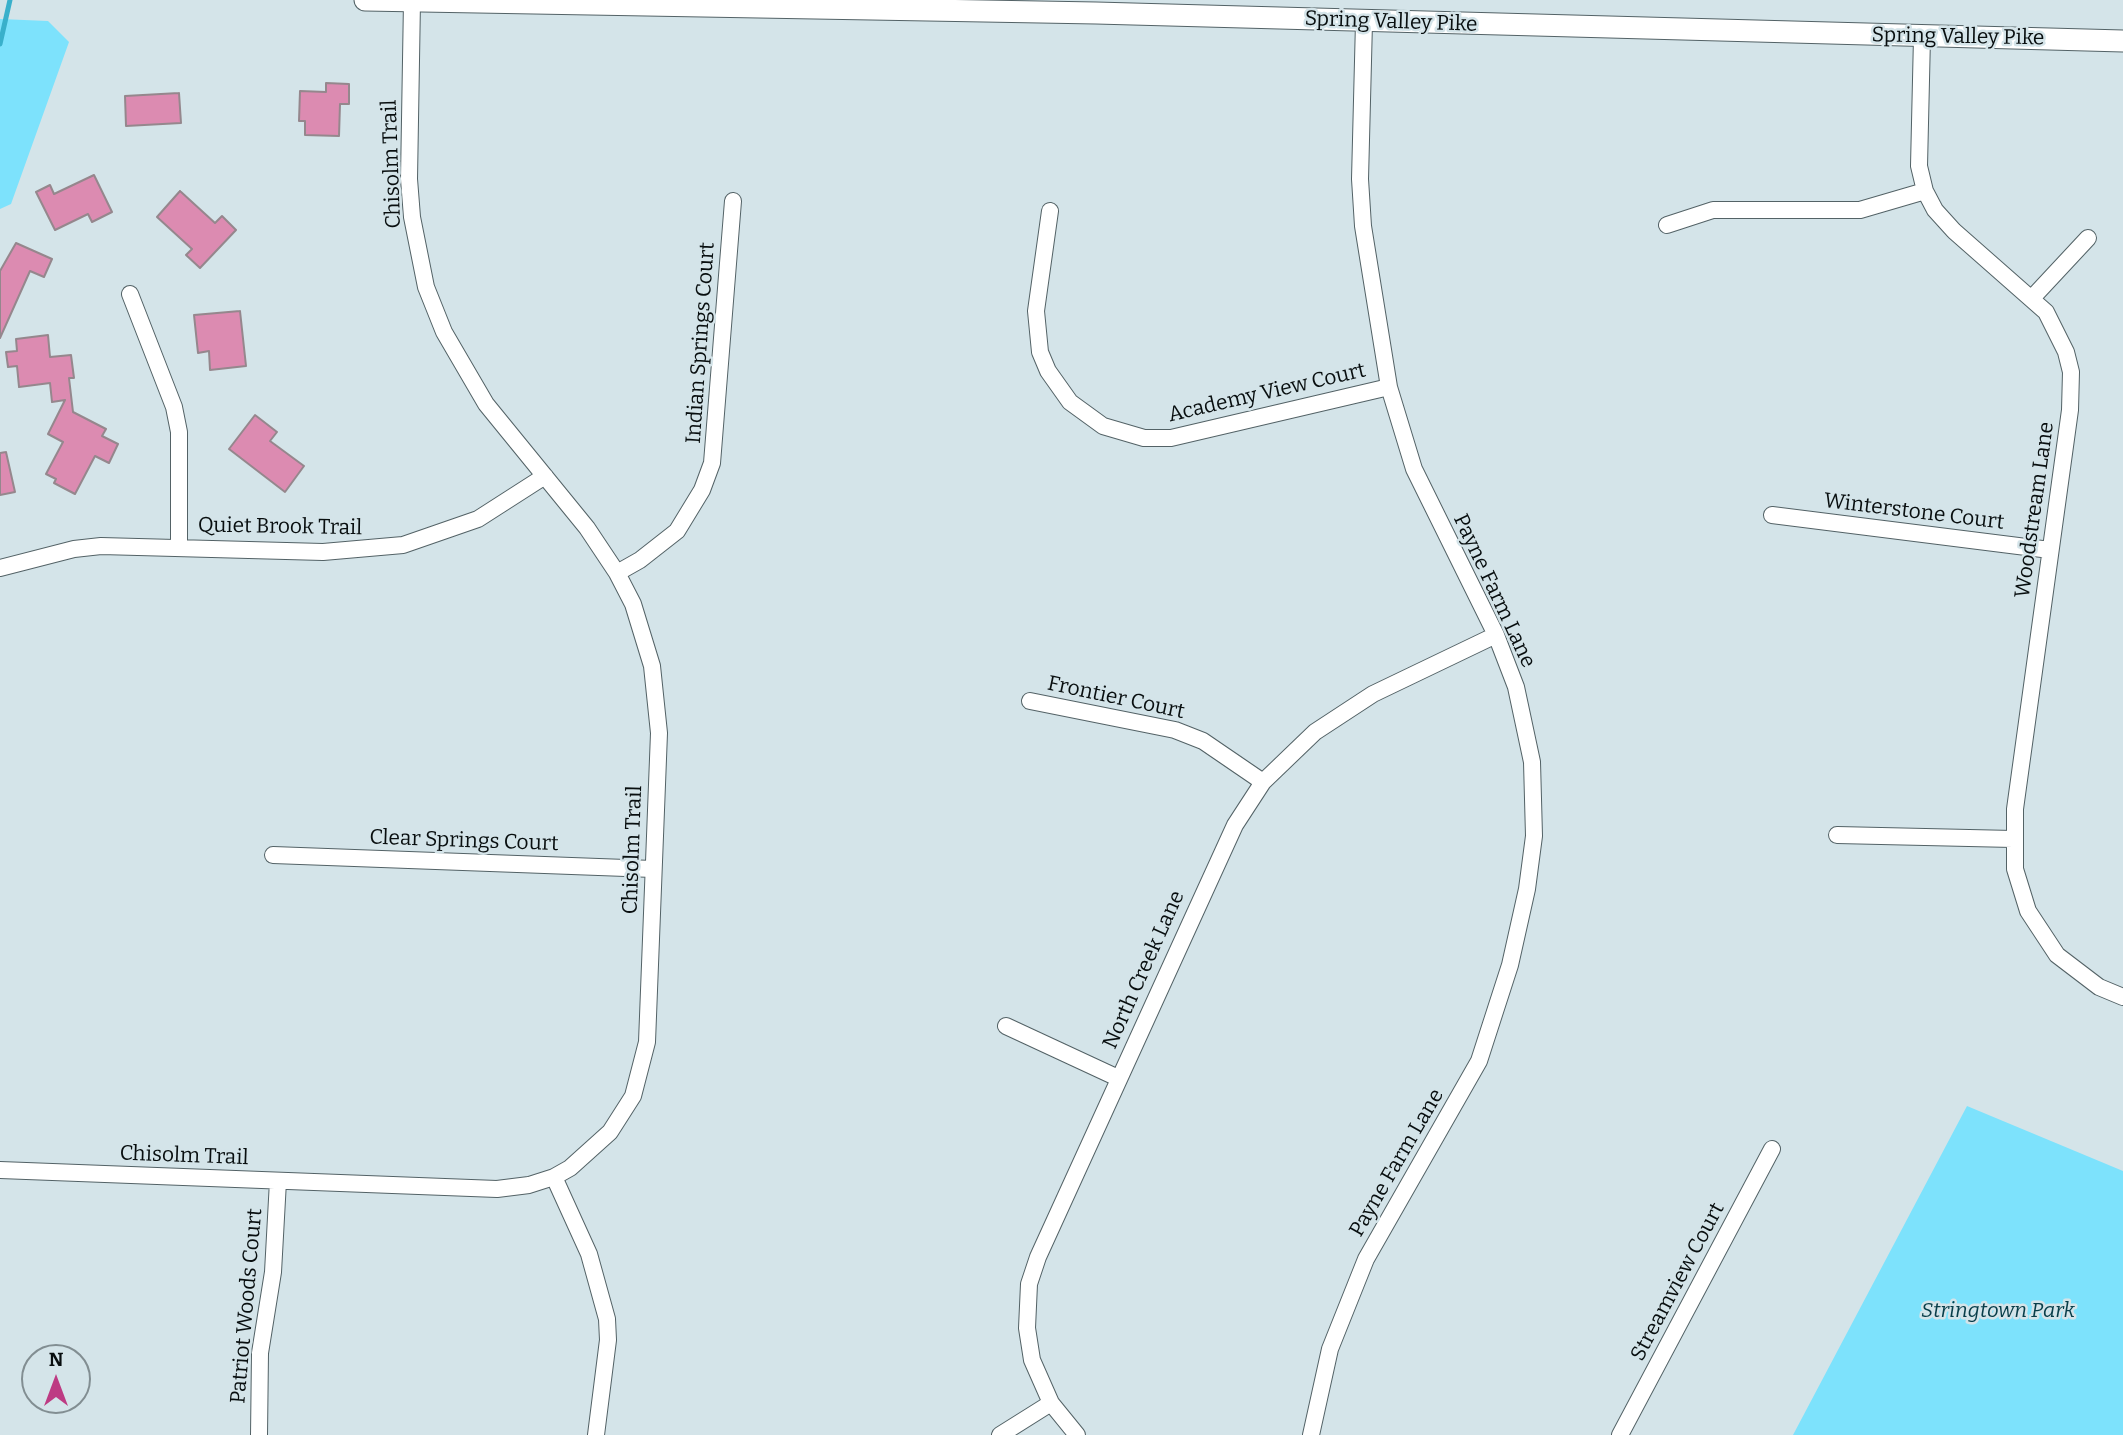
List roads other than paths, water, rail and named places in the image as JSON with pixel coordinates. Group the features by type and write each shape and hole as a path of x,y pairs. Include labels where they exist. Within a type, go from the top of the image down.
{"street":[{"name":"Spring Valley Pike","path":"365,0 1096,7 1364,22 2123,41"},
{"name":"Chisolm Trail","path":"0,1170 497,1189 529,1185 554,1177 591,1151 610,1132 633,1096 643,1066 647,1042 659,733 656,696 644,635 617,573 587,528 486,404 465,372 444,332 426,287 415,240 409,179 412,1"},
{"name":"Payne Farm Lane","path":"1311,1435 1330,1349 1346,1303 1391,1213 1468,1083 1497,1010 1527,889 1534,836 1535,799 1526,725 1496,635 1419,480 1389,387 1363,226 1360,179 1364,22"},
{"name":"Woodstream Lane","path":"1922,37 1919,166 1925,191 1935,209 1954,231 2033,297 2056,329 2071,372 2070,410 2013,839 2019,889 2042,936 2074,971 2123,997"},
{"path":"1667,225 1713,210 1860,210 1925,191"},
{"name":"Indian Springs Court","path":"617,573 640,561 677,531 702,490 712,463 733,201"},
{"name":"Academy View Court","path":"1050,211 1036,311 1040,352 1048,371 1070,402 1103,426 1144,438 1171,438 1389,387"},
{"path":"2033,297 2088,238"},
{"path":"130,294 174,407 180,432 179,547"},
{"name":"Quiet Brook Trail","path":"0,568 74,549 179,547 323,552 403,545 478,519 545,477"},
{"name":"Winterstone Court","path":"1772,515 2050,551"},
{"name":"North Creek Lane","path":"1077,1435 1051,1403 1032,1360 1027,1328 1030,1284 1038,1256 1235,825 1263,782 1315,732 1343,712 1496,635"},
{"name":"Frontier Court","path":"1030,701 1175,730 1203,740 1263,782"},
{"path":"1837,835 2013,839"},
{"name":"Clear Springs Court","path":"273,855 653,869"},
{"path":"1006,1026 1118,1078"},
{"name":"Streamview Court","path":"1620,1435 1772,1149"},
{"path":"554,1177 589,1254 607,1319 608,1340 596,1435"},
{"name":"Patriot Woods Court","path":"259,1435 260,1364 273,1272 278,1181"},
{"path":"1000,1435 1051,1403"}],"waterway":[{"path":"0,44 10,0"}],"park label":[{"name":"Stringtown Park","path":"1998,1311"}]}
